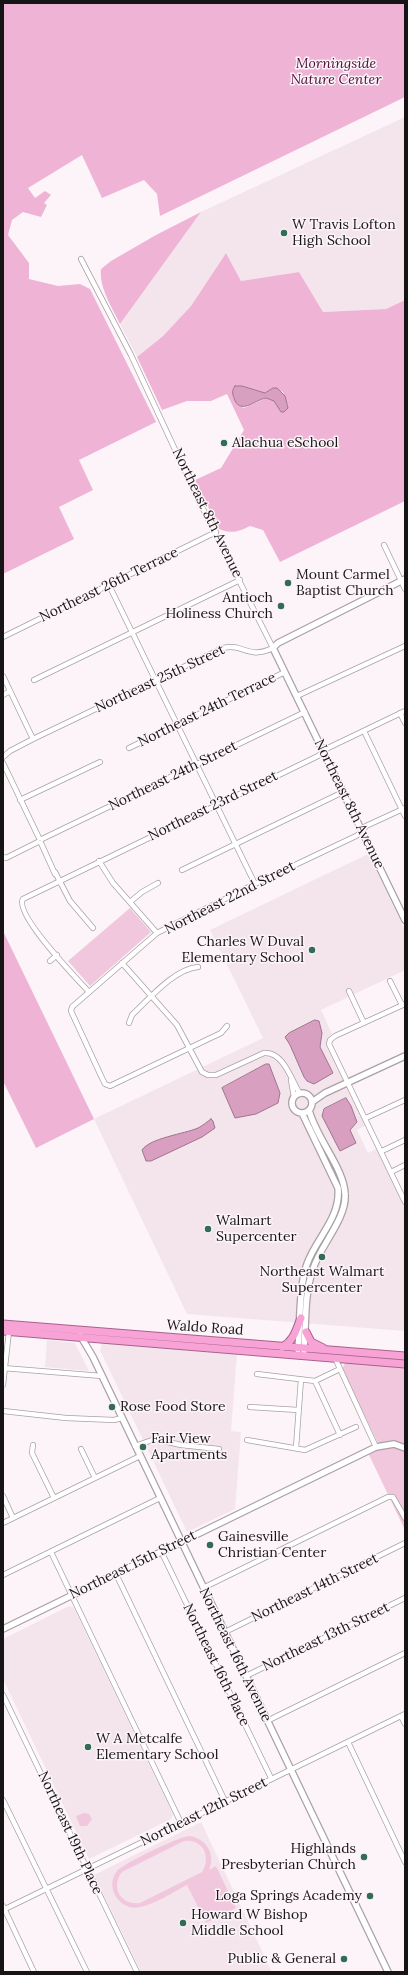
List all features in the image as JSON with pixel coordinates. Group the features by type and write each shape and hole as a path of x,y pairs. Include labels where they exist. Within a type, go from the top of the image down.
{"highway":[{"path":"282,1347 288,1344 294,1337 301,1318"},
{"name":"Waldo Road","path":"6,1328 282,1347 335,1358 405,1364"},
{"name":"Waldo Road","path":"6,1328 43,1334 80,1333 301,1352 327,1350 405,1356"},
{"path":"306,1332 311,1342 327,1350"}],"street":[{"name":"Northeast 8th Avenue","path":"81,259 131,355 362,832 402,908 405,920"},
{"name":"Northeast 26th Terrace","path":"3,636 216,532"},
{"path":"384,544 403,580 405,589"},
{"path":"34,680 240,580"},
{"name":"Northeast 25th Street","path":"3,756 34,739 223,648 234,647 257,654 273,648 278,643 403,580"},
{"path":"109,585 176,725 255,884"},
{"path":"297,696 405,646"},
{"name":"Northeast 24th Terrace","path":"129,748 285,672"},
{"path":"3,676 34,739"},
{"path":"3,695 10,691"},
{"name":"Northeast 24th Street","path":"3,857 6,858 305,712"},
{"path":"403,712 405,723"},
{"name":"Northeast 23rd Street","path":"56,955 34,928 24,912 22,902 27,897 403,712"},
{"path":"364,731 403,809 405,816"},
{"path":"20,800 100,762"},
{"path":"3,763 54,872 60,880 70,901 93,928"},
{"path":"182,870 343,792"},
{"name":"Northeast 22nd Street","path":"190,1048 110,1086 106,1084 102,1078 71,1011 72,1007 157,933 362,832 366,826 403,809"},
{"path":"99,861 106,874 157,933"},
{"path":"54,872 55,883"},
{"path":"130,902 142,892 158,884"},
{"path":"50,961 56,955 89,992"},
{"path":"122,963 177,1025 202,1072 208,1075 216,1075 264,1053 270,1052 275,1054 282,1061 300,1094"},
{"path":"129,1023 132,1015 178,974 188,968 198,967"},
{"path":"390,981 404,1004 335,1036 330,1040 330,1049 366,1118 405,1202"},
{"path":"349,991 364,1023"},
{"path":"190,1048 221,1033 227,1026"},
{"path":"301,1352 301,1318 305,1270 342,1212 346,1193 340,1176 315,1128 309,1110 312,1102 325,1093 405,1056"},
{"path":"290,1077 294,1097 292,1103 293,1108 297,1112 302,1113 309,1110"},
{"path":"294,1097 300,1094 309,1096 325,1093"},
{"path":"309,1096 312,1102"},
{"path":"366,1118 405,1100"},
{"path":"301,1352 306,1332 311,1276 323,1240 337,1209 339,1199 338,1188 302,1113"},
{"path":"382,1151 405,1140"},
{"path":"391,1172 405,1165"},
{"path":"3,1385 6,1328"},
{"name":"Northeast 16th Avenue","path":"80,1333 388,1972"},
{"path":"335,1358 376,1447"},
{"path":"4,1368 102,1376"},
{"path":"256,1374 315,1381 340,1369"},
{"path":"296,1448 301,1379"},
{"path":"315,1381 340,1435"},
{"path":"250,1407 298,1410"},
{"path":"3,1411 59,1418 114,1420 122,1418"},
{"path":"247,1440 305,1450 356,1427"},
{"path":"135,1446 154,1439 181,1445 219,1449"},
{"name":"Northeast 15th Street","path":"3,1629 376,1447 394,1444 405,1448"},
{"path":"33,1445 32,1453 54,1498"},
{"path":"81,1449 95,1478"},
{"path":"3,1523 140,1456"},
{"path":"3,1496 13,1518"},
{"path":"203,1588 388,1497 391,1497 397,1503 405,1518"},
{"path":"3,1575 160,1498"},
{"name":"Northeast 14th Street","path":"225,1632 405,1543"},
{"name":"Northeast 16th Place","path":"161,1551 271,1778"},
{"path":"51,1552 181,1823"},
{"path":"116,1574 225,1801"},
{"name":"Northeast 13th Street","path":"246,1676 405,1598"},
{"path":"267,1721 405,1653"},
{"name":"Northeast 19th Place","path":"3,1695 137,1972"},
{"path":"403,1715 405,1724"},
{"name":"Northeast 12th Street","path":"4,1909 88,1870 271,1778 403,1715"},
{"path":"348,1742 405,1862"},
{"path":"3,1800 87,1972"},
{"path":"4,1909 34,1972"}],"shaded area":[{"name":"W Travis Lofton High School","path":"405,117 405,300 386,309 323,312 299,272 241,281 226,253 191,306 163,336 137,357 120,324 201,212"},
{"path":"235,386 242,386 265,393 273,388 277,388 285,396 288,408 284,412 281,412 274,401 266,398 248,406 240,406 233,395"},
{"path":"368,854 405,930 405,970 321,1010 332,1034 328,1038 327,1046 367,1125 357,1130 368,1153 378,1148 405,1204 405,1331 187,1314 94,1119 263,1038 210,930"},
{"path":"130,908 151,932 90,986 68,961"},
{"path":"315,1020 319,1021 322,1033 320,1047 333,1073 314,1084 307,1081 304,1077 285,1037 289,1033"},
{"path":"266,1064 269,1064 280,1093 278,1103 256,1114 235,1118 222,1088"},
{"path":"346,1098 351,1106 357,1122 350,1130 356,1143 340,1151 322,1116 324,1109"},
{"path":"211,1119 215,1128 202,1137 151,1161 146,1161 142,1150 152,1142 198,1128"},
{"path":"47,1340 75,1343 89,1371 45,1367"},
{"path":"102,1343 237,1354 231,1431 241,1432 235,1509 187,1532 100,1350"},
{"path":"345,1363 405,1367 405,1530 369,1455 379,1445 342,1369"},
{"name":"W A Metcalfe Elementary School","path":"69,1606 74,1608 173,1814 171,1819 89,1859 3,1679 3,1639"},
{"path":"84,1813 89,1814 92,1819 87,1826 80,1826 76,1816"},
{"name":"Howard W Bishop Middle School","path":"201,1822 272,1972 141,1972 94,1875"},
{"path":"183,1837 195,1837 205,1843 211,1858 209,1870 216,1866 236,1908 206,1923 187,1885 158,1901 140,1907 133,1908 126,1906 116,1897 112,1884 113,1877 117,1871 163,1845","holes":["184,1841 196,1842 204,1849 206,1860 202,1872 140,1903 127,1902 119,1894 117,1884 122,1872"]}],"green space":[{"name":"Morningside Nature Center","path":"3,3 405,3 405,97 160,216 157,194 144,180 102,198 82,155 28,188 35,198 45,191 51,195 44,203 47,205 41,217 23,212 12,220 8,235 29,263 29,279 58,286 80,284 90,289 156,422 79,460 93,490 59,507 74,539 3,574"},
{"path":"201,212 120,324 104,290 101,269 111,261 156,235"},
{"path":"226,253 241,281 299,272 323,312 386,309 405,300 405,501 280,562 263,530 250,526 234,532 219,529 195,480 221,468 244,430 227,394 211,401 187,401 162,410 137,357 163,336 191,306","holes":["235,386 242,386 265,393 273,388 283,392 288,406 284,412 281,412 274,401 266,398 244,408 241,407 234,399 233,392"]},
{"path":"3,931 94,1119 36,1148 3,1081"}],"place":[{"name":"W Travis Lofton High School","path":"284,233"},
{"name":"Alachua eSchool","path":"224,443"},
{"name":"Mount Carmel Baptist Church","path":"288,583"},
{"name":"Antioch Holiness Church","path":"281,606"},
{"name":"Charles W Duval Elementary School","path":"312,950"},
{"name":"Walmart Supercenter","path":"208,1229"},
{"name":"Northeast Walmart Supercenter","path":"322,1257"},
{"name":"Rose Food Store","path":"112,1407"},
{"name":"Fair View Apartments","path":"143,1447"},
{"name":"Gainesville Christian Center","path":"210,1545"},
{"name":"W A Metcalfe Elementary School","path":"88,1747"},
{"name":"Highlands Presbyterian Church","path":"364,1857"},
{"name":"Loga Springs Academy","path":"370,1896"},
{"name":"Howard W Bishop Middle School","path":"183,1923"},
{"name":"Public & General","path":"344,1959"}]}
